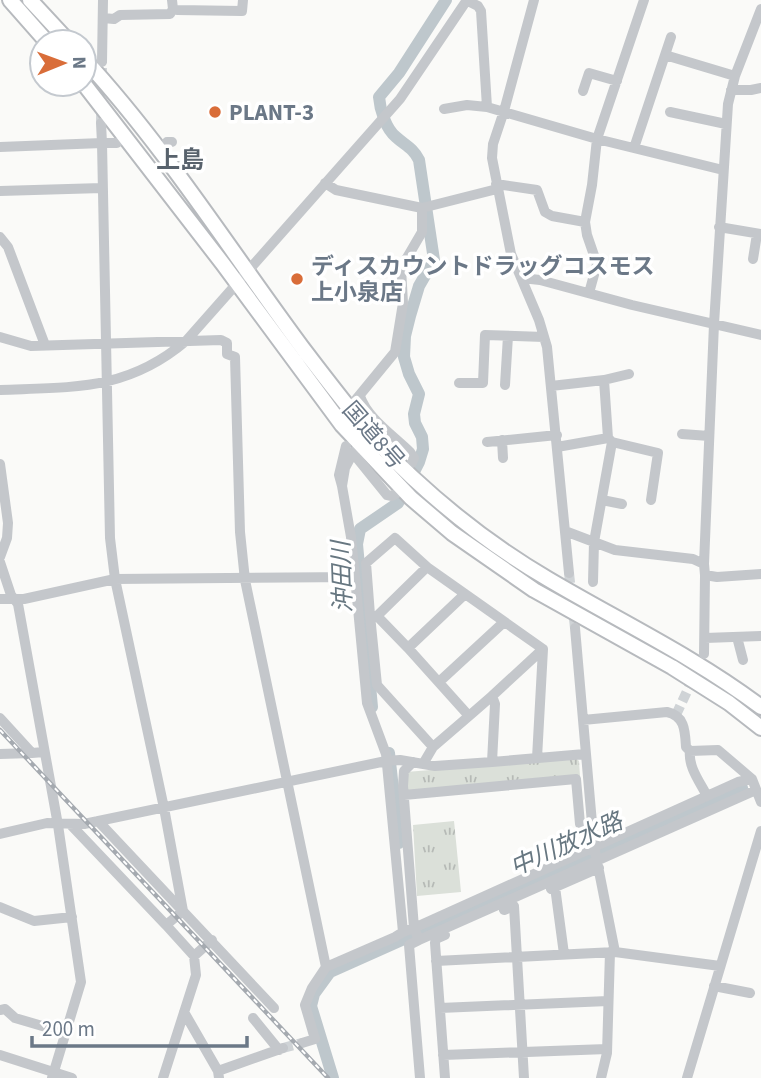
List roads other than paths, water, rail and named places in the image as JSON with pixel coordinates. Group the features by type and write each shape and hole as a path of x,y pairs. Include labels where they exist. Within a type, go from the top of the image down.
{"highway":[{"path":"10,0 35,28"},
{"path":"30,0 56,28"},
{"name":"国道8号","path":"98,76 137,122 342,425 353,448 452,533 534,590 673,667 761,728"},
{"name":"国道8号","path":"95,98 377,442 412,477 483,536 545,578 695,662 761,707"}],"street":[{"path":"102,62 103,0"},
{"path":"103,18 170,14 172,4 242,11 241,0"},
{"path":"0,390 82,387 106,383 126,378 170,355 186,341 400,99 466,0 478,6 481,11 487,107"},
{"path":"534,0 493,144 492,158 511,254 544,337 569,573"},
{"path":"589,293 597,264 585,222 597,139 644,0"},
{"path":"704,654 709,436 726,124 735,76 761,9"},
{"path":"634,148 671,37"},
{"path":"665,55 735,76"},
{"path":"583,91 589,73 617,81"},
{"path":"731,90 761,88"},
{"path":"444,109 467,105 487,107 597,139 723,170"},
{"path":"670,112 726,124"},
{"path":"101,123 110,538 115,579 183,911"},
{"path":"0,147 117,143"},
{"path":"326,183 336,190 422,208 496,186 537,190 545,212 552,216 585,222"},
{"path":"0,191 102,188"},
{"path":"349,408 395,352 403,303 401,268 422,232 422,208"},
{"path":"719,227 759,234 753,259"},
{"path":"0,237 8,247 45,345"},
{"path":"522,278 540,280 761,335"},
{"path":"459,383 483,383 485,335 544,337"},
{"path":"505,385 508,336"},
{"path":"0,337 31,346 221,340 226,343 227,354 235,358 240,532 245,580 326,967"},
{"path":"551,386 604,380 629,374"},
{"path":"593,582 594,542 610,440 604,380"},
{"path":"360,396 371,414 410,452 414,458 412,463"},
{"path":"682,434 709,436"},
{"path":"487,442 556,435"},
{"path":"502,440 503,458"},
{"path":"557,447 610,440 658,453 651,500"},
{"path":"353,448 342,485 351,537 367,703 384,746 401,901 409,930 419,940"},
{"path":"353,448 387,495 397,494"},
{"path":"0,464 8,523 7,538 0,559 13,600 18,604 58,825 81,982 53,1075"},
{"path":"602,500 622,504"},
{"path":"565,531 615,550 693,559 717,578 761,574"},
{"path":"433,747 377,685 374,616 366,563 395,538 427,567 543,649"},
{"path":"374,616 427,567"},
{"path":"0,599 13,600 115,579 355,577"},
{"path":"408,648 465,594"},
{"path":"374,616 408,648 468,716"},
{"path":"439,682 505,622"},
{"path":"575,628 587,777 596,853 613,952 607,1049 601,1078"},
{"path":"705,638 761,636"},
{"path":"737,637 743,660"},
{"path":"409,930 412,901 404,771 418,763 543,649"},
{"path":"537,758 543,649"},
{"path":"492,696 495,704 492,762"},
{"path":"583,720 667,712 675,714 684,725 686,747 690,751 718,750 752,779 761,802"},
{"path":"0,718 32,753"},
{"path":"690,751 692,767 707,796"},
{"path":"0,754 44,752"},
{"path":"0,834 47,823 71,825 98,821 386,761 435,766 585,754"},
{"path":"404,795 587,777"},
{"path":"576,779 580,824 596,853"},
{"path":"420,1078 408,945 707,796 738,782 752,779"},
{"path":"302,1042 315,1039 305,1005 326,967 596,853 756,790"},
{"path":"98,821 274,1008"},
{"path":"71,825 194,956 196,975 163,1078"},
{"path":"687,1078 761,832"},
{"path":"446,1078 436,939 555,887 596,853"},
{"path":"555,887 564,954"},
{"path":"401,901 412,901"},
{"path":"514,905 524,1078"},
{"path":"0,907 34,921 72,916"},
{"path":"166,925 183,911"},
{"path":"194,956 212,940"},
{"path":"436,961 613,952 720,966"},
{"path":"714,986 750,993"},
{"path":"440,1008 608,1001"},
{"path":"0,1010 5,1009 15,1018 66,1032"},
{"path":"184,1012 218,1075 281,1049 253,1018"},
{"path":"443,1055 607,1049"},
{"path":"0,1055 53,1075 72,1078"}],"waterway":[{"name":"沖田川","path":"372,707 357,544 360,529 398,503 423,449 414,414 419,394 404,357 405,336 419,286 434,260 419,160 389,129 379,97 399,73 446,0"},
{"name":"沖田川","path":"389,753 399,843"},
{"name":"中川放水路","path":"333,1078 311,1006 314,994 330,972 742,788"}],"tunnel":[{"path":"101,123 102,62"},
{"path":"569,573 575,628"},
{"path":"676,715 701,661"},
{"path":"283,1048 302,1043"}],"railway":[{"path":"0,730 328,1078"}],"place":[{"name":"PLANT-3","path":"215,112"},
{"name":"ディスカウントドラッグコスモス 上小泉店","path":"297,279"}],"district":[{"name":"上島","path":"180,160"}]}
